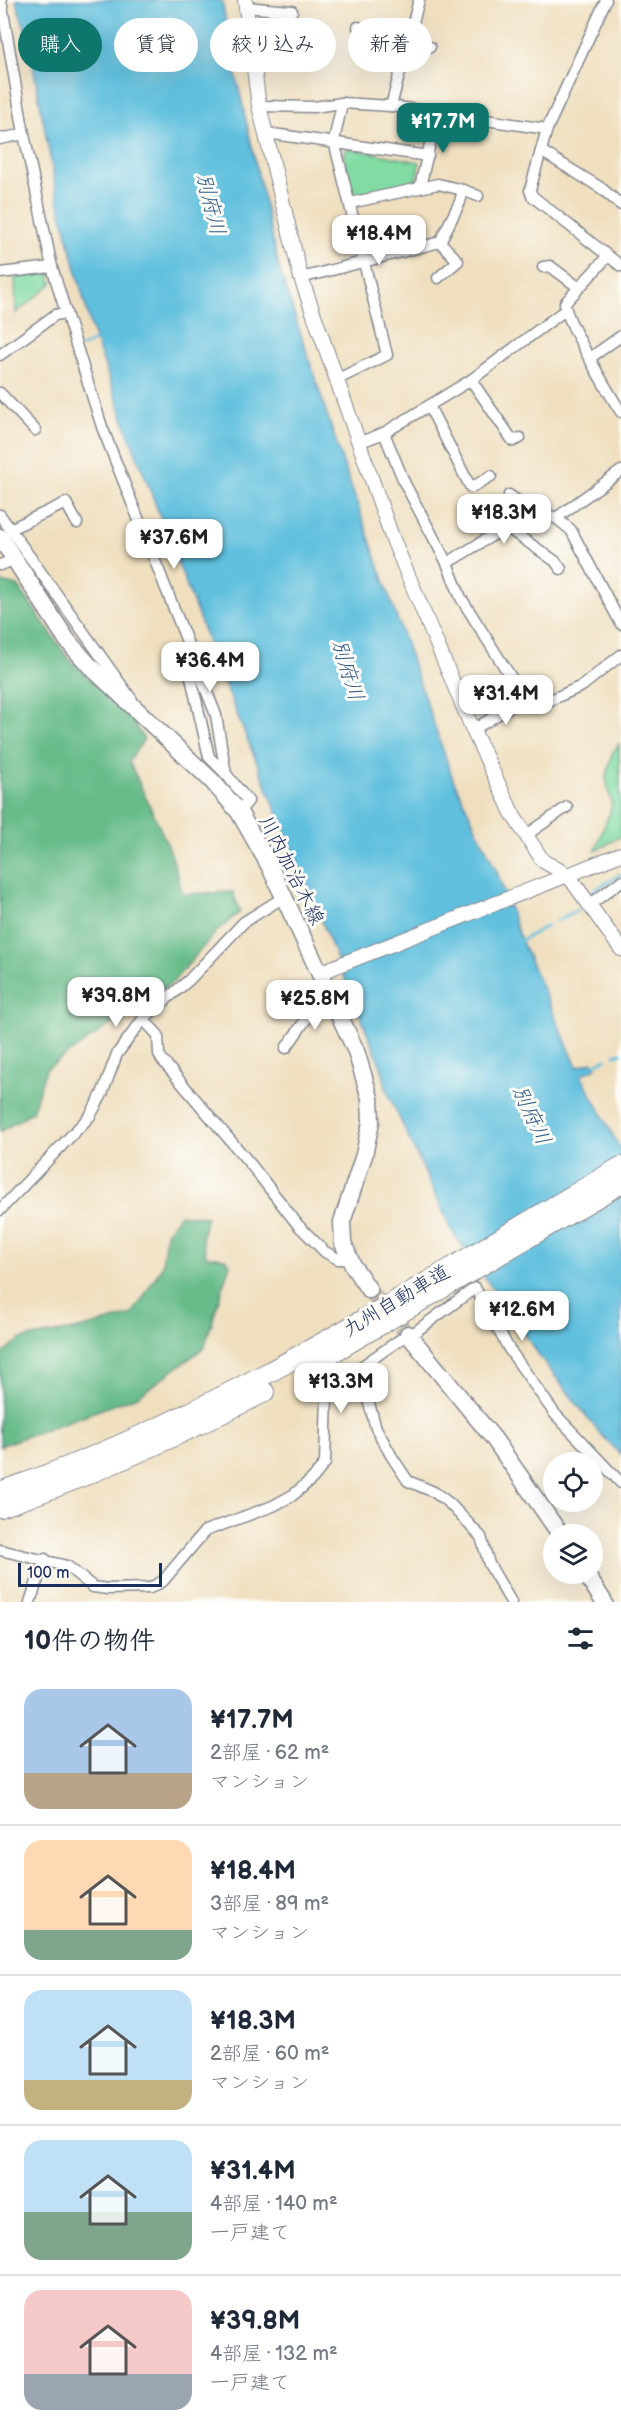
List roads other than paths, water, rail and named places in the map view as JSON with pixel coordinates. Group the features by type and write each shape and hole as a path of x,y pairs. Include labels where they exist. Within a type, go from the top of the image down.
{"highway":[{"name":"九州自動車道","path":"0,1507 91,1473 173,1438 276,1385 621,1167"},
{"name":"九州自動車道","path":"0,1492 105,1452 259,1379 621,1183"}],"main road":[{"name":"川内加治木線","path":"5,533 7,562 67,640 130,705 182,750 239,812 324,970 330,996 356,1050 370,1098 371,1122 364,1155 342,1222 343,1243 349,1259 369,1290"},
{"path":"408,1334 494,1439 553,1524"},
{"path":"592,1584 604,1602"}],"street":[{"path":"1,0 24,134 52,267 102,428 216,715 226,774"},
{"path":"414,18 419,0"},
{"path":"606,0 547,129 530,184 532,196 621,266"},
{"path":"292,11 245,3 259,106 301,278 358,443 392,537 500,791 525,836 543,861 568,874 621,950"},
{"path":"391,106 400,72"},
{"path":"259,106 305,108 342,103 391,106 547,129"},
{"path":"336,380 387,356 334,141 342,103"},
{"path":"420,187 438,113"},
{"path":"266,133 428,156"},
{"path":"0,139 24,134"},
{"path":"541,151 601,188 621,205"},
{"path":"350,203 420,187 445,184 478,196"},
{"path":"301,278 440,242 460,202 463,190"},
{"path":"438,278 458,261 440,242"},
{"path":"608,256 565,303 564,311 600,380 621,412"},
{"path":"543,267 550,266 578,287"},
{"path":"0,273 52,267"},
{"path":"358,443 384,433 471,380 564,311"},
{"path":"0,355 55,315 66,312"},
{"path":"590,358 621,336"},
{"path":"471,380 513,441 520,438"},
{"path":"4,397 35,430"},
{"path":"429,406 471,488 491,476"},
{"path":"384,433 405,484 447,563 461,598 524,698 537,706 582,686 621,655"},
{"path":"556,518 621,471"},
{"path":"509,495 525,506 556,518 576,537 621,624"},
{"path":"5,533 66,503 77,523"},
{"path":"0,515 5,533 132,698 130,705"},
{"path":"447,563 500,531 509,529 555,561 561,569"},
{"path":"174,623 184,647 209,757 248,801 239,812"},
{"path":"473,730 524,698"},
{"path":"525,836 567,807"},
{"path":"324,970 621,854"},
{"path":"591,904 621,881"},
{"path":"0,1210 90,1116 102,1094 117,1054 143,1019 189,980 244,922 284,897"},
{"path":"286,1048 320,999 330,996"},
{"path":"143,1019 158,1035 162,1060 252,1166 298,1225 325,1252 338,1259 349,1259"},
{"path":"0,1550 67,1566 93,1587 131,1590 150,1588 163,1581 205,1531 273,1506 294,1495 313,1478 325,1463 327,1394 332,1387 476,1288 509,1349 555,1414 621,1482"},
{"path":"359,1368 376,1428 392,1456 408,1480 434,1492 448,1503 480,1537 489,1564 511,1602"},
{"path":"30,1602 45,1559"}],"water":[{"name":"別府川","path":"16,0 222,0 225,18 210,18 210,72 235,72 279,268 340,454 453,779 497,872 519,935 577,1067 593,1062 596,1068 581,1075 621,1150 621,1455 598,1431 541,1358 452,1231 387,1091 382,1069 217,665 129,435 91,327 58,200 34,72 102,72 102,18 22,18"}],"waterway":[{"path":"81,347 99,339"},
{"path":"593,891 621,874"},
{"path":"556,921 577,910"},
{"path":"520,941 547,926"},
{"path":"615,1055 621,1053"},
{"path":"591,1066 606,1059"}],"tunnel":[{"path":"369,1290 408,1334"}]}
